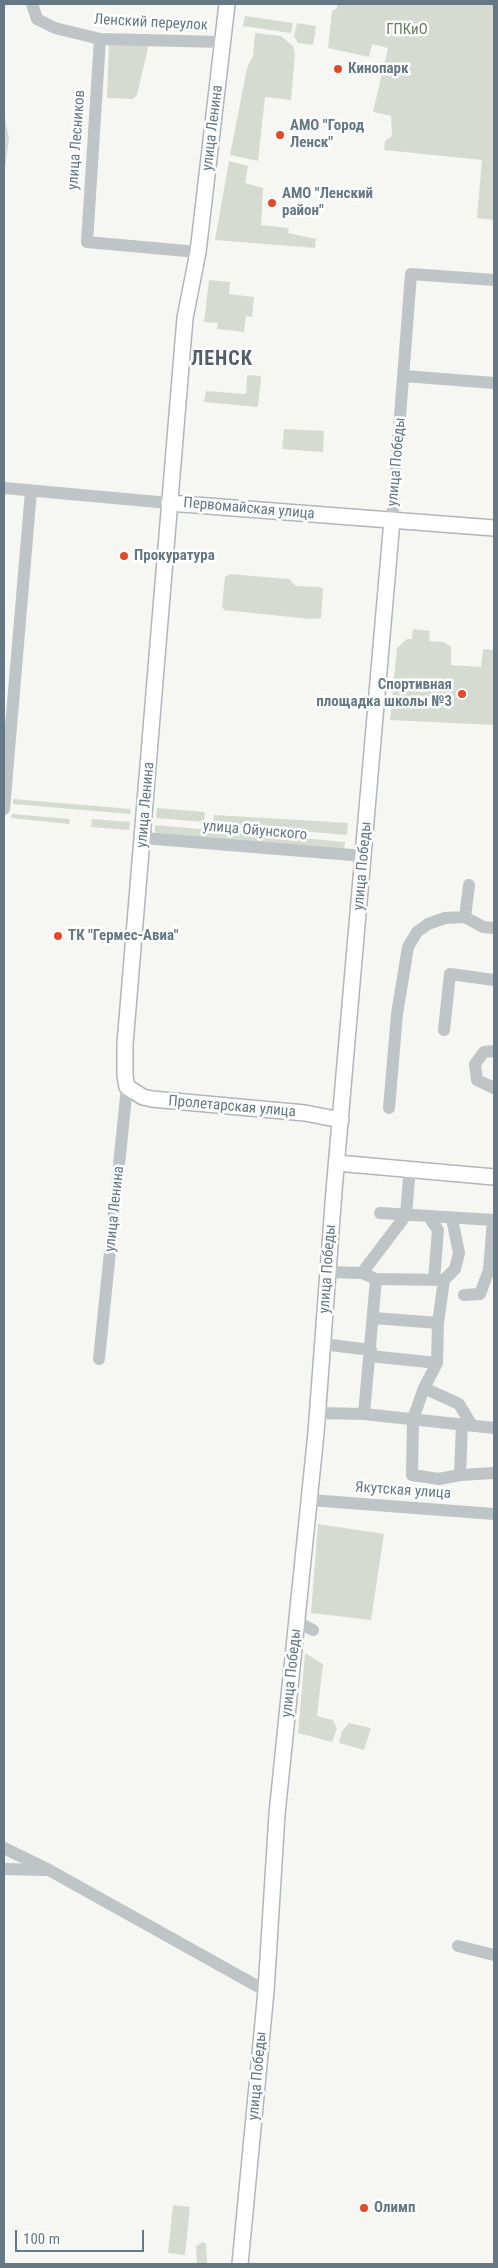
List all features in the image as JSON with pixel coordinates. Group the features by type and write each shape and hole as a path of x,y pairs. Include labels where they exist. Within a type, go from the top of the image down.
{"main road":[{"name":"улица Ленина","path":"127,1087 125,1044 185,318 198,252 227,4"},
{"name":"Первомайская улица","path":"169,502 494,528"},
{"name":"улица Победы","path":"240,2264 266,1992 277,1814 310,1500 340,1120 392,520"},
{"name":"Пролетарская улица","path":"127,1087 143,1098 305,1113 340,1120"},
{"path":"337,1163 494,1177"}],"street":[{"name":"Ленский переулок","path":"32,4 37,20 55,28 100,39 223,42"},
{"name":"улица Лесников","path":"100,39 87,242 198,252"},
{"name":"улица Победы","path":"392,520 411,274 494,280"},
{"path":"404,376 494,383"},
{"name":"Первомайская улица","path":"4,488 169,502"},
{"path":"4,809 30,491"},
{"name":"улица Ойунского","path":"143,838 364,856"},
{"path":"465,917 469,885"},
{"path":"389,1108 397,1014 408,947 417,932 428,924 445,918 465,917 483,928 494,928"},
{"path":"444,1030 450,974 494,980"},
{"path":"494,1051 484,1052 475,1064 477,1080 494,1088"},
{"name":"улица Ленина","path":"99,1358 127,1087"},
{"path":"362,1273 406,1215 408,1179"},
{"path":"380,1213 452,1219 493,1220 492,1271 480,1294 464,1295"},
{"path":"429,1217 438,1230 437,1363 424,1388 413,1419 412,1475 439,1479 460,1475 494,1473"},
{"path":"328,1272 362,1273 376,1279 439,1280 455,1269 459,1253 452,1219"},
{"path":"364,1414 376,1279"},
{"path":"374,1318 438,1323"},
{"path":"322,1344 437,1363"},
{"path":"424,1388 459,1404 467,1424 460,1475"},
{"path":"317,1413 364,1414 494,1428"},
{"name":"Якутская улица","path":"310,1500 494,1514"},
{"path":"297,1622 313,1630"},
{"path":"4,1848 49,1870 266,1992"},
{"path":"4,1868 49,1870"},
{"path":"458,1946 494,1955"}],"green space":[{"name":"ГПКиО","path":"337,4 494,4 494,220 477,218 482,160 384,150 385,141 392,136 391,116 373,112 388,48 372,44 369,57 328,48 332,11 337,8"},
{"path":"245,16 293,23 291,33 243,26"},
{"path":"297,23 316,26 313,45 298,43 294,36"},
{"path":"255,33 281,36 293,46 295,54 291,100 265,97 258,161 230,155 247,68 253,56"},
{"path":"109,43 149,44 137,95 133,99 107,98"},
{"path":"4,114 9,138 4,175"},
{"path":"229,161 248,166 245,183 263,188 261,225 289,228 288,233 316,239 315,248 215,240"},
{"path":"209,280 230,282 229,294 254,297 252,317 246,316 244,332 217,329 218,323 204,322"},
{"path":"247,375 261,376 258,407 204,402 206,391 246,394"},
{"path":"284,429 324,431 323,452 282,449"},
{"path":"230,574 289,579 296,586 320,587 323,589 321,618 310,619 224,610 222,607 225,577"},
{"path":"413,629 430,631 429,641 444,642 451,647 451,665 481,667 483,649 494,650 494,725 390,720 397,648 407,639 412,639"},
{"path":"13,799 131,809 130,814 13,804"},
{"path":"157,808 205,812 204,822 156,818"},
{"path":"12,814 70,819 69,824 11,818"},
{"path":"214,815 348,823 347,835 213,823"},
{"path":"92,819 130,822 129,830 91,827"},
{"path":"155,825 345,842 344,853 155,835"},
{"path":"318,1524 384,1534 371,1620 311,1613"},
{"path":"305,1653 323,1664 317,1716 333,1720 337,1729 332,1742 298,1733"},
{"path":"349,1723 371,1728 364,1750 339,1743 342,1731"},
{"path":"173,2205 190,2207 185,2255 168,2253"},
{"path":"203,2242 206,2244 207,2264 197,2264 196,2246"}],"place":[{"name":"Кинопарк","path":"338,69"},
{"name":"АМО \"Город Ленск\"","path":"280,135"},
{"name":"АМО \"Ленский район\"","path":"272,203"},
{"name":"Прокуратура","path":"124,556"},
{"name":"Спортивная площадка школы №3","path":"462,694"},
{"name":"ТК \"Гермес-Авиа\"","path":"58,936"},
{"name":"Олимп","path":"364,2208"}],"district":[{"name":"ЛЕНСК","path":"222,360"}]}
